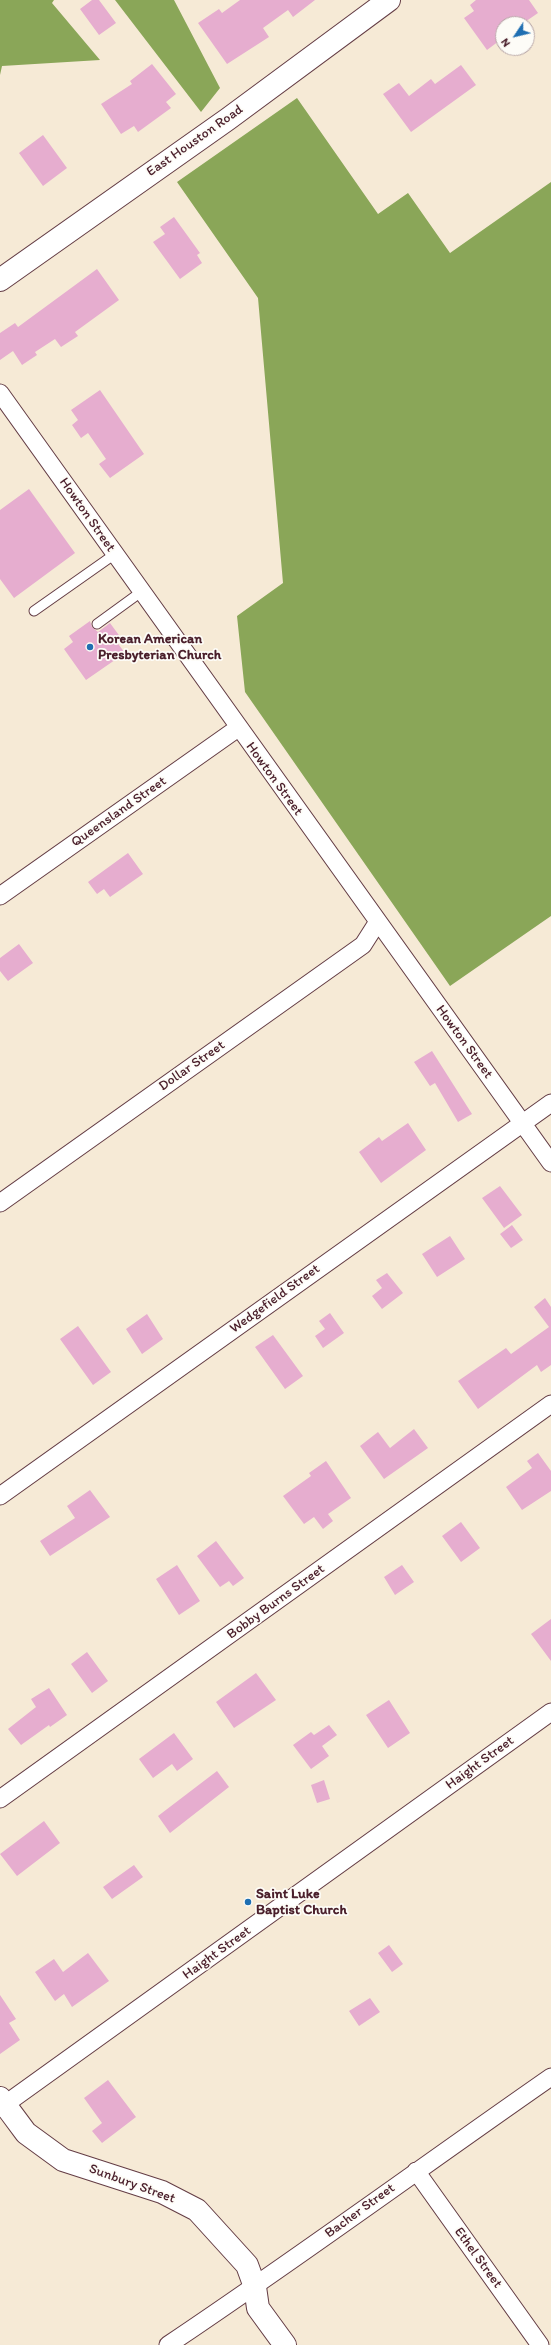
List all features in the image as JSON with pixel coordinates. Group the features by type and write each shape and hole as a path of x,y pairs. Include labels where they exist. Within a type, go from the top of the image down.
{"street":[{"name":"East Houston Road","path":"0,280 228,119 389,0"},
{"name":"Howton Street","path":"0,393 238,728 551,1163"},
{"name":"Queensland Street","path":"0,896 238,728"},
{"name":"Dollar Street","path":"0,1203 363,946 378,923"},
{"name":"Wedgefield Street","path":"0,1496 551,1103"},
{"name":"Bobby Burns Street","path":"0,1799 551,1404"},
{"name":"Haight Street","path":"2,2104 551,1712"},
{"name":"Bacher Street","path":"168,2345 255,2287 416,2171 551,2078"},
{"name":"Sunbury Street","path":"2,2104 26,2133 63,2160 162,2192 197,2210 247,2264 255,2287 258,2308 285,2345"},
{"name":"Ethel Street","path":"416,2171 540,2345"}],"lane":[{"path":"34,611 115,554"},
{"path":"97,624 141,592"}],"green space":[{"path":"0,0 54,0 52,3 100,60 2,66 0,75"},
{"path":"115,0 174,0 220,88 201,112"},
{"path":"297,98 378,214 408,193 450,253 551,182 551,916 450,986 245,692 237,616 283,583 258,298 177,182"}],"building":[{"path":"92,0 99,0 116,23 99,35 80,9"},
{"path":"240,0 315,0 293,17 288,10 263,28 269,37 227,64 198,23 219,9 222,13"},
{"path":"476,0 529,0 538,13 534,16 495,16 495,44 487,50 464,18 474,11 470,5"},
{"path":"152,64 176,94 166,102 171,108 138,132 134,126 121,134 101,104 132,84 130,81"},
{"path":"461,65 476,85 411,132 383,94 399,83 409,96 431,79 435,84"},
{"path":"43,135 67,168 43,186 19,153"},
{"path":"174,217 200,253 197,255 202,263 180,279 153,242 165,234 160,227"},
{"path":"97,269 119,300 75,332 78,336 61,347 55,339 35,352 37,355 22,365 13,351 0,360 0,333 15,323 18,327"},
{"path":"100,390 144,454 110,478 99,464 106,459 88,433 81,438 72,425 78,420 71,410"},
{"path":"29,489 75,553 14,598 0,579 0,510"},
{"path":"90,621 92,627 98,632 110,623 121,638 116,641 125,653 86,680 64,649 73,642 69,636"},
{"path":"128,853 143,874 110,897 104,889 97,894 88,882"},
{"path":"19,944 33,963 8,981 0,971 0,958"},
{"path":"432,1051 472,1114 458,1122 435,1083 430,1086 414,1062"},
{"path":"408,1123 426,1150 381,1183 359,1152 379,1137 382,1141"},
{"path":"500,1186 522,1215 504,1228 482,1198"},
{"path":"512,1225 523,1240 511,1248 500,1234"},
{"path":"450,1236 465,1259 437,1277 422,1254"},
{"path":"387,1273 403,1293 382,1309 372,1296 382,1288 376,1280"},
{"path":"545,1298 551,1307 551,1365 541,1372 537,1365 478,1409 458,1381 506,1348 511,1354 549,1327 534,1307"},
{"path":"330,1313 344,1333 323,1348 315,1336 325,1329 319,1321"},
{"path":"147,1314 163,1339 142,1354 126,1329"},
{"path":"78,1326 111,1372 93,1385 60,1339"},
{"path":"273,1335 303,1376 285,1389 255,1347"},
{"path":"414,1429 428,1448 384,1479 360,1446 378,1432 390,1448"},
{"path":"538,1453 551,1471 551,1491 522,1510 506,1487 532,1468 527,1461"},
{"path":"326,1461 351,1498 328,1514 333,1521 323,1529 314,1517 304,1524 283,1496 311,1476 309,1473"},
{"path":"90,1490 110,1517 50,1556 40,1541 75,1518 67,1506"},
{"path":"461,1522 480,1548 461,1562 442,1536"},
{"path":"216,1541 244,1578 233,1586 229,1581 220,1587 197,1556"},
{"path":"177,1565 200,1601 179,1615 156,1579"},
{"path":"402,1565 414,1582 395,1595 384,1577"},
{"path":"551,1619 551,1661 531,1634"},
{"path":"87,1652 108,1681 92,1693 71,1664"},
{"path":"256,1673 276,1700 234,1728 216,1702"},
{"path":"49,1688 67,1715 50,1727 49,1725 21,1745 8,1729 36,1707 31,1699"},
{"path":"389,1700 410,1733 388,1748 366,1715"},
{"path":"329,1725 337,1735 322,1746 329,1756 311,1769 293,1745 311,1732 314,1735"},
{"path":"174,1733 193,1759 177,1771 172,1764 153,1778 139,1759"},
{"path":"217,1771 229,1787 170,1833 158,1816"},
{"path":"324,1780 330,1799 317,1803 311,1785"},
{"path":"44,1821 60,1843 17,1876 0,1854"},
{"path":"134,1865 143,1877 112,1899 103,1887"},
{"path":"389,1945 403,1964 392,1972 378,1953"},
{"path":"88,1953 109,1981 72,2007 64,1994 55,2001 35,1972 54,1959 63,1972"},
{"path":"0,1995 16,2019 9,2023 20,2040 0,2054"},
{"path":"370,1998 380,2012 359,2026 349,2011"},
{"path":"108,2080 136,2117 102,2143 92,2131 102,2123 84,2098"}],"place":[{"name":"Korean American Presbyterian Church","path":"90,647"},
{"name":"Saint Luke Baptist Church","path":"248,1902"}]}
